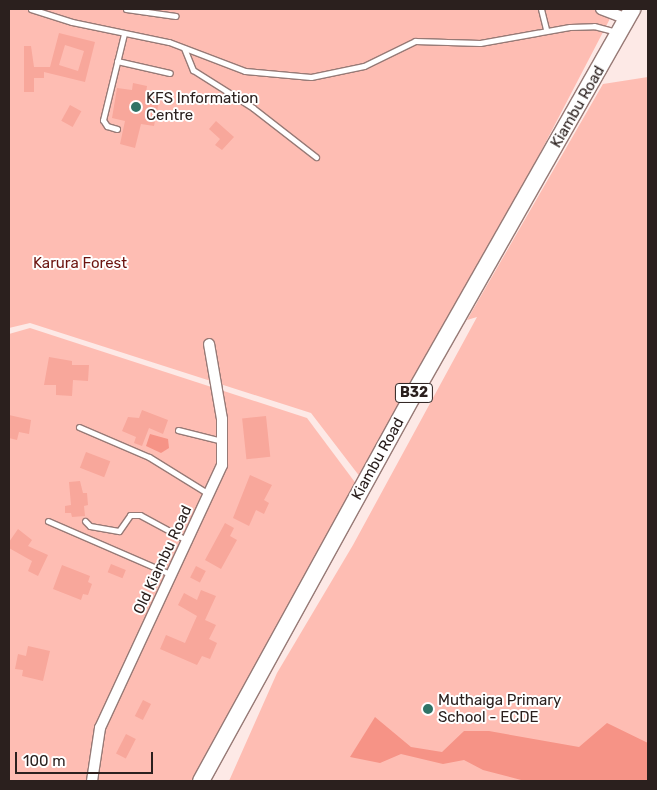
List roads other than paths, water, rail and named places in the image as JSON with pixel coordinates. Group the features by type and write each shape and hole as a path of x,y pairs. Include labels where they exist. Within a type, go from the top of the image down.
{"highway":[{"name":"Kiambu Road","path":"201,781 412,397 626,20"}],"street":[{"path":"602,9 626,20"},
{"name":"Old Kiambu Road","path":"92,781 100,728 188,542 222,465 224,442 209,344"}],"lane":[{"path":"30,9 184,48 245,71 311,77 364,66 415,41 480,43 546,29 594,26 626,20"},
{"path":"126,9 176,16"},
{"path":"541,9 546,29"},
{"path":"117,128 107,126 103,120 124,34"},
{"path":"184,48 193,70 253,108 316,156"},
{"path":"117,61 170,73"},
{"path":"79,427 149,458 210,494"},
{"path":"178,430 224,442"},
{"path":"84,521 90,526 119,532 130,515 140,516 188,542"},
{"path":"48,521 172,575"}],"place":[{"name":"KFS Information Centre","path":"136,107"},
{"name":"Muthaiga Primary School - ECDE","path":"428,709"}],"park label":[{"name":"Karura Forest","path":"80,264"}]}
